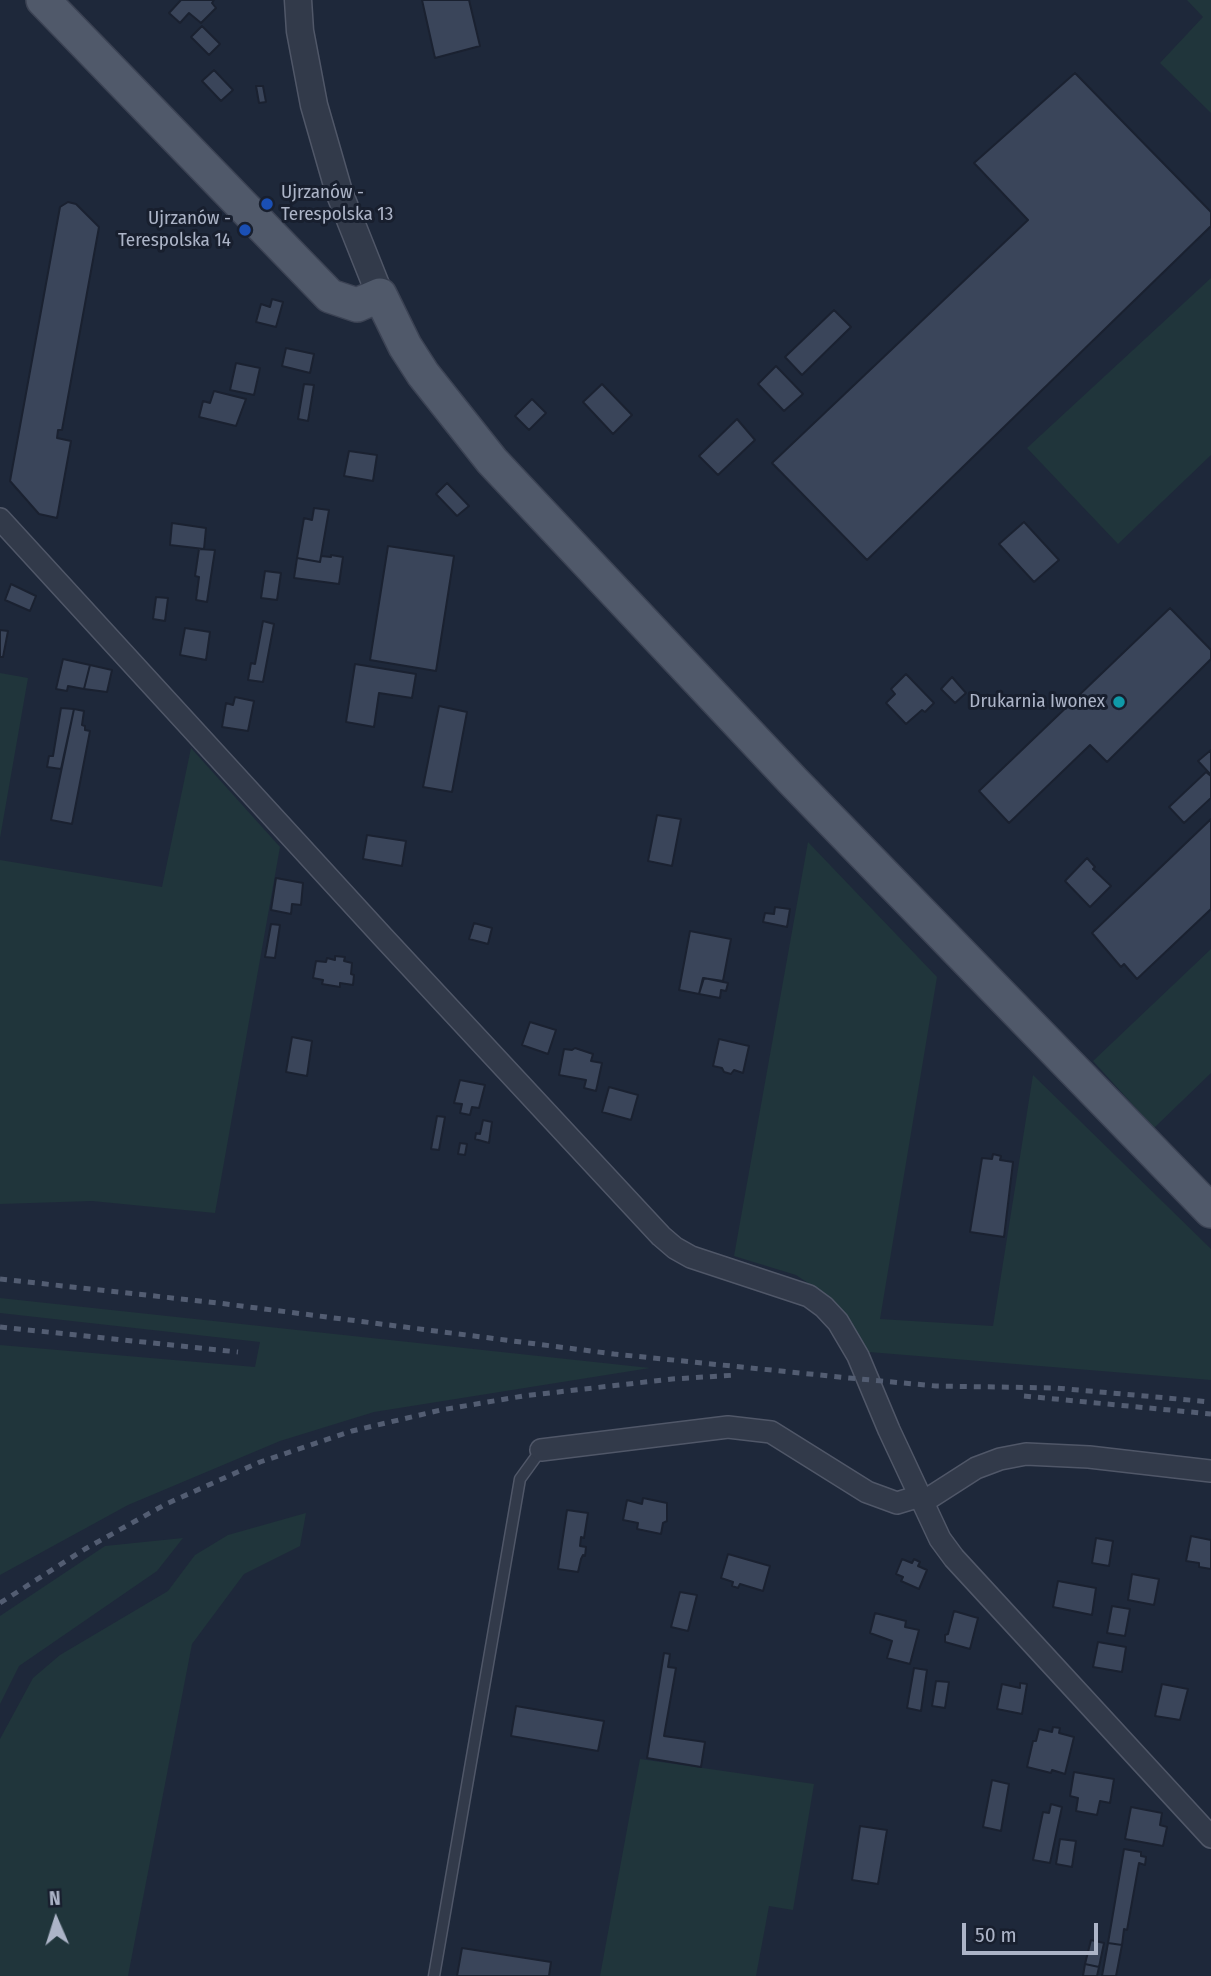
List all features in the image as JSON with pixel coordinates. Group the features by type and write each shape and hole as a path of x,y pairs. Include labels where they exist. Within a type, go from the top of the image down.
{"main road":[{"path":"43,0 330,296 357,305 380,295 405,346 423,374 510,481 794,782 1211,1211"}],"street":[{"path":"298,0 300,31 314,106 339,192 380,295"},
{"path":"0,519 661,1236 691,1257 809,1296 838,1322 858,1356 940,1539 954,1559 1211,1837"},
{"path":"541,1450 729,1427 771,1432 867,1492 897,1503 921,1499 976,1468 1026,1454 1068,1455 1211,1471"}],"lane":[{"path":"434,1976 520,1479 541,1450"}],"green space":[{"path":"1187,0 1211,0 1211,113 1160,63 1203,17"},
{"path":"1211,278 1211,455 1118,544 1027,448"},
{"path":"0,673 28,678 0,838"},
{"path":"191,748 280,847 215,1213 92,1201 0,1204 0,860 162,887"},
{"path":"808,842 937,977 880,1319 993,1326 1033,1075 1211,1249 1211,1380 869,1352 832,1299 796,1275 734,1256"},
{"path":"1211,949 1211,1073 1154,1128 1093,1061"},
{"path":"0,1298 650,1368 374,1412 280,1441 128,1505 0,1575 0,1345 255,1367 260,1342 0,1313"},
{"path":"306,1513 300,1546 244,1574 192,1644 128,1976 0,1976 0,1739 33,1678 60,1655 168,1591 195,1555 228,1535"},
{"path":"183,1538 157,1571 19,1666 0,1704 0,1616 105,1546"},
{"path":"640,1759 814,1784 793,1910 769,1906 756,1976 600,1976"}],"building":[{"path":"181,0 214,0 212,3 216,8 201,23 189,13 180,23 169,13"},
{"path":"422,0 469,0 480,46 435,58"},
{"path":"202,26 220,44 209,55 191,37"},
{"path":"214,70 233,90 221,101 202,81"},
{"path":"1075,73 1211,212 1211,226 867,560 772,463 1028,220 974,163"},
{"path":"256,86 263,86 266,102 259,103"},
{"path":"68,202 76,204 99,227 62,430 58,430 57,438 71,441 57,518 39,514 10,481 60,207"},
{"path":"272,299 283,302 276,327 256,322 261,304 270,307"},
{"path":"834,310 851,327 802,375 785,357"},
{"path":"286,348 314,354 310,373 282,366"},
{"path":"236,363 260,368 254,395 230,390"},
{"path":"776,366 803,394 784,411 758,384"},
{"path":"304,384 314,385 308,421 298,419"},
{"path":"602,384 632,415 613,434 583,402"},
{"path":"214,391 246,399 236,426 199,417 203,401 210,403"},
{"path":"532,399 546,413 529,430 515,416"},
{"path":"737,419 755,440 718,475 699,456"},
{"path":"349,451 377,455 373,481 344,476"},
{"path":"447,483 469,506 457,516 436,494"},
{"path":"314,508 329,510 320,562 297,558 304,518 312,520"},
{"path":"1024,522 1059,560 1034,582 999,544"},
{"path":"172,523 206,528 204,549 170,545"},
{"path":"388,546 454,556 436,671 370,660"},
{"path":"199,549 215,550 207,602 196,600 199,577 195,576"},
{"path":"321,556 343,557 339,584 294,578 297,558 320,562"},
{"path":"265,571 281,573 277,600 261,598"},
{"path":"11,584 36,596 30,611 5,600"},
{"path":"156,597 168,598 165,621 153,619"},
{"name":"Drukarnia Iwonex","path":"1170,608 1211,650 1211,659 1107,762 1090,745 1009,823 979,791"},
{"path":"263,621 274,624 263,682 248,680 251,663 255,664"},
{"path":"185,628 210,632 206,660 180,655"},
{"path":"0,630 8,631 3,657 0,657"},
{"path":"63,659 90,665 84,689 68,686 67,691 56,689"},
{"path":"355,664 416,674 412,698 379,693 374,727 346,722"},
{"path":"90,665 112,670 107,692 84,689"},
{"path":"906,674 934,703 906,724 886,703 895,694 891,689"},
{"path":"952,677 966,693 955,703 941,689"},
{"path":"235,697 254,701 248,731 222,727 226,703 233,705"},
{"path":"439,706 467,712 452,792 423,787"},
{"path":"61,708 74,709 61,769 47,767 49,756 53,756"},
{"path":"74,709 84,711 82,725 85,730 90,731 72,824 51,820"},
{"path":"1211,750 1211,775 1198,761"},
{"path":"1206,772 1211,776 1211,798 1184,823 1169,807"},
{"path":"657,815 681,819 672,866 648,861"},
{"path":"1211,819 1211,909 1137,979 1124,964 1121,967 1092,933"},
{"path":"367,835 406,841 402,866 363,859"},
{"path":"1087,858 1095,867 1093,869 1111,886 1090,907 1065,881"},
{"path":"276,878 303,883 301,905 292,904 291,914 271,910"},
{"path":"775,907 790,909 787,927 763,922 765,913 774,914"},
{"path":"474,923 492,928 488,944 469,939"},
{"path":"271,924 280,925 275,958 265,957"},
{"path":"690,931 731,939 723,981 703,978 699,994 679,990"},
{"path":"335,956 345,957 344,961 352,963 353,985 340,983 340,987 322,984 323,980 313,978 316,961 326,962 327,958 335,960"},
{"path":"704,978 728,983 726,991 721,990 720,998 699,994"},
{"path":"530,1022 556,1030 548,1054 522,1045"},
{"path":"292,1037 312,1041 307,1076 286,1072"},
{"path":"719,1039 749,1046 743,1073 734,1070 731,1074 713,1066"},
{"path":"575,1048 593,1054 591,1061 602,1063 596,1091 584,1088 586,1080 559,1075 564,1049"},
{"path":"460,1080 485,1085 479,1108 472,1107 470,1115 460,1113 462,1104 454,1103"},
{"path":"609,1087 638,1095 631,1120 602,1112"},
{"path":"437,1116 445,1117 439,1150 431,1149"},
{"path":"483,1120 492,1122 489,1143 475,1139 476,1133 480,1134"},
{"path":"460,1143 467,1144 465,1155 458,1154"},
{"path":"993,1154 1001,1156 1000,1160 1013,1162 1004,1237 970,1232 982,1158 992,1159"},
{"path":"643,1498 667,1503 667,1521 663,1523 661,1534 637,1529 638,1523 623,1520 627,1500 642,1504"},
{"path":"567,1510 588,1513 580,1546 586,1547 585,1556 581,1559 578,1572 558,1569"},
{"path":"1191,1536 1211,1540 1211,1569 1186,1561"},
{"path":"1096,1538 1113,1541 1109,1566 1092,1563"},
{"path":"728,1554 770,1566 763,1591 740,1584 738,1588 732,1586 733,1582 721,1578"},
{"path":"902,1559 912,1563 914,1559 920,1562 918,1566 927,1570 919,1589 901,1581 903,1577 896,1574"},
{"path":"1132,1574 1159,1579 1154,1605 1128,1600"},
{"path":"1058,1581 1096,1588 1092,1615 1053,1607"},
{"path":"680,1592 697,1595 688,1631 671,1627"},
{"path":"1112,1606 1130,1609 1125,1636 1107,1633"},
{"path":"954,1611 978,1618 970,1649 945,1642"},
{"path":"875,1613 906,1621 905,1627 919,1630 910,1664 887,1658 892,1641 870,1633"},
{"path":"1098,1642 1126,1647 1122,1672 1093,1667"},
{"path":"664,1653 670,1654 668,1667 676,1668 664,1736 705,1742 701,1767 647,1758"},
{"path":"914,1668 927,1670 921,1711 907,1708"},
{"path":"936,1681 949,1682 945,1708 932,1706"},
{"path":"1020,1683 1027,1684 1022,1714 997,1709 1002,1684 1020,1688"},
{"path":"1162,1684 1188,1689 1180,1720 1155,1716"},
{"path":"516,1706 604,1721 598,1751 511,1736"},
{"path":"1053,1727 1060,1728 1059,1733 1074,1737 1065,1774 1027,1767 1033,1741 1036,1741 1039,1729 1052,1732"},
{"path":"1074,1772 1114,1779 1110,1803 1100,1801 1097,1815 1076,1811 1078,1798 1070,1796"},
{"path":"992,1780 1009,1784 1001,1831 983,1827"},
{"path":"1051,1804 1062,1807 1050,1863 1033,1860 1043,1812 1049,1813"},
{"path":"1131,1807 1162,1813 1160,1825 1167,1827 1163,1846 1125,1839"},
{"path":"860,1826 887,1830 878,1884 852,1880"},
{"path":"1060,1839 1076,1841 1072,1867 1056,1864"},
{"path":"1124,1849 1141,1852 1141,1856 1146,1857 1145,1865 1139,1863 1122,1945 1108,1943"},
{"path":"1091,1940 1104,1943 1099,1967 1085,1964"},
{"path":"1108,1943 1122,1945 1116,1976 1102,1976"},
{"path":"462,1948 551,1962 549,1976 457,1976"},
{"path":"1085,1964 1099,1967 1097,1976 1083,1976"}],"railway":[{"path":"0,1279 218,1303 614,1354 849,1378 936,1386 1056,1388 1211,1402"},
{"path":"0,1327 238,1352"},
{"path":"0,1603 85,1549 166,1504 260,1462 352,1431 441,1410 523,1396 672,1379 737,1375"},
{"path":"1024,1396 1211,1414"}],"place":[{"name":"Ujrzanów - Terespolska 13","path":"267,204"},
{"name":"Ujrzanów - Terespolska 14","path":"245,230"},
{"name":"Drukarnia Iwonex","path":"1119,702"}]}
